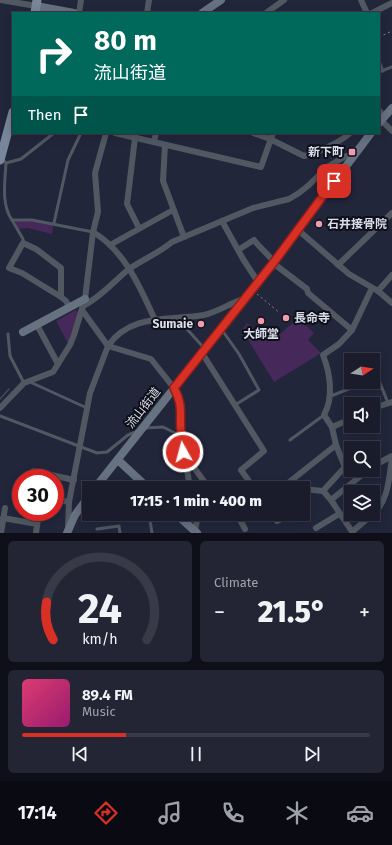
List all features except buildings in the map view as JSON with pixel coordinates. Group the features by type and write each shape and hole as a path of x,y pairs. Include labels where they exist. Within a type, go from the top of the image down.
{"main road":[{"path":"2,159 12,116"}],"street":[{"path":"1,0 69,12"},
{"path":"79,12 82,0"},
{"path":"147,12 149,0"},
{"path":"203,12 221,0"},
{"path":"267,12 284,0"},
{"path":"361,0 367,12"},
{"path":"374,12 392,3"},
{"path":"392,108 381,118 392,131"},
{"path":"0,408 26,382 53,372 70,345 83,305 93,232 98,212 95,173 106,134"},
{"path":"119,134 261,167 271,136"},
{"path":"154,142 156,134"},
{"path":"259,134 271,136 304,156 335,143 348,134"},
{"name":"流山街道","path":"101,481 274,262 368,134"},
{"path":"135,138 127,204 139,228"},
{"path":"165,145 163,181 184,237"},
{"path":"23,332 69,307 92,302 130,268 166,248 172,242 253,208 289,199 309,185 327,167 346,156 353,156"},
{"path":"110,245 173,210"},
{"path":"338,265 392,214"},
{"path":"222,221 258,282"},
{"path":"298,230 338,265 392,302"},
{"path":"93,232 110,245 130,268 155,320"},
{"path":"238,250 254,240 262,251 267,253 274,262 307,289 308,293 352,330"},
{"path":"60,297 61,268 36,249 23,243 9,268 22,273 60,297 66,301 69,307"},
{"path":"378,292 392,274"},
{"path":"323,492 345,467 336,445 332,427 324,415 328,408 330,396 327,364 323,355 339,344 352,330 372,288"},
{"path":"67,532 69,502 87,408 93,384 108,346 117,335 130,327 147,320 205,315 244,299"},
{"path":"83,305 108,346 151,359 174,388 181,405 181,436 189,481"},
{"path":"37,325 58,364"},
{"path":"204,351 235,405 264,451 240,470 249,481"},
{"path":"380,406 390,403"},
{"path":"332,427 344,422"},
{"path":"291,481 336,445"},
{"path":"183,452 204,481"},
{"path":"380,463 392,457"},
{"path":"380,505 385,497 392,457"},
{"path":"118,460 140,481"},
{"path":"331,500 359,477"},
{"path":"64,478 74,480"},
{"path":"310,489 323,492 331,500 339,514 353,532 365,521"},
{"path":"64,501 69,502"},
{"path":"67,532 75,515 82,506"},
{"path":"2,533 5,508"},
{"path":"316,528 339,514"},
{"path":"3,518 37,524"},
{"path":"36,533 38,521"},
{"path":"184,521 196,532"},
{"path":"196,521 196,532"},
{"path":"241,521 245,529"}],"lane":[{"path":"381,72 392,67"},
{"path":"23,243 23,239 8,214 6,206 2,159 13,162 25,157 53,134"},
{"path":"54,223 68,160 81,134"},
{"path":"12,220 32,220 54,223 93,232"},
{"path":"177,318 204,351"},
{"path":"221,329 238,354 259,390 235,405"},
{"path":"8,334 10,356 26,382 87,408"},
{"path":"380,382 390,403"},
{"path":"330,396 348,389"},
{"path":"290,440 324,415"},
{"path":"0,416 97,453 107,452 128,435 142,429 163,427 181,436"},
{"path":"150,521 152,533"},
{"path":"97,529 119,526 120,533"}],"path":[{"path":"380,37 392,31"},
{"path":"252,289 280,313"}],"shaded area":[{"path":"15,221 31,221 52,224 52,234 28,228 19,229"},
{"path":"76,310 79,313 68,343 56,321"},
{"path":"298,318 314,333 308,340 321,353 274,382 242,330 247,323 257,332 261,330 264,331 269,327 278,336"}],"waterway":[{"path":"0,399 9,389"}],"place":[{"name":"新下町","path":"352,152"},
{"name":"石井接骨院","path":"319,224"},
{"name":"長命寺","path":"286,318"},
{"name":"大師堂","path":"261,321"},
{"name":"Sumaie","path":"201,324"}],"route":[{"path":"183,452 181,405 174,388 274,262 334,181"}]}
